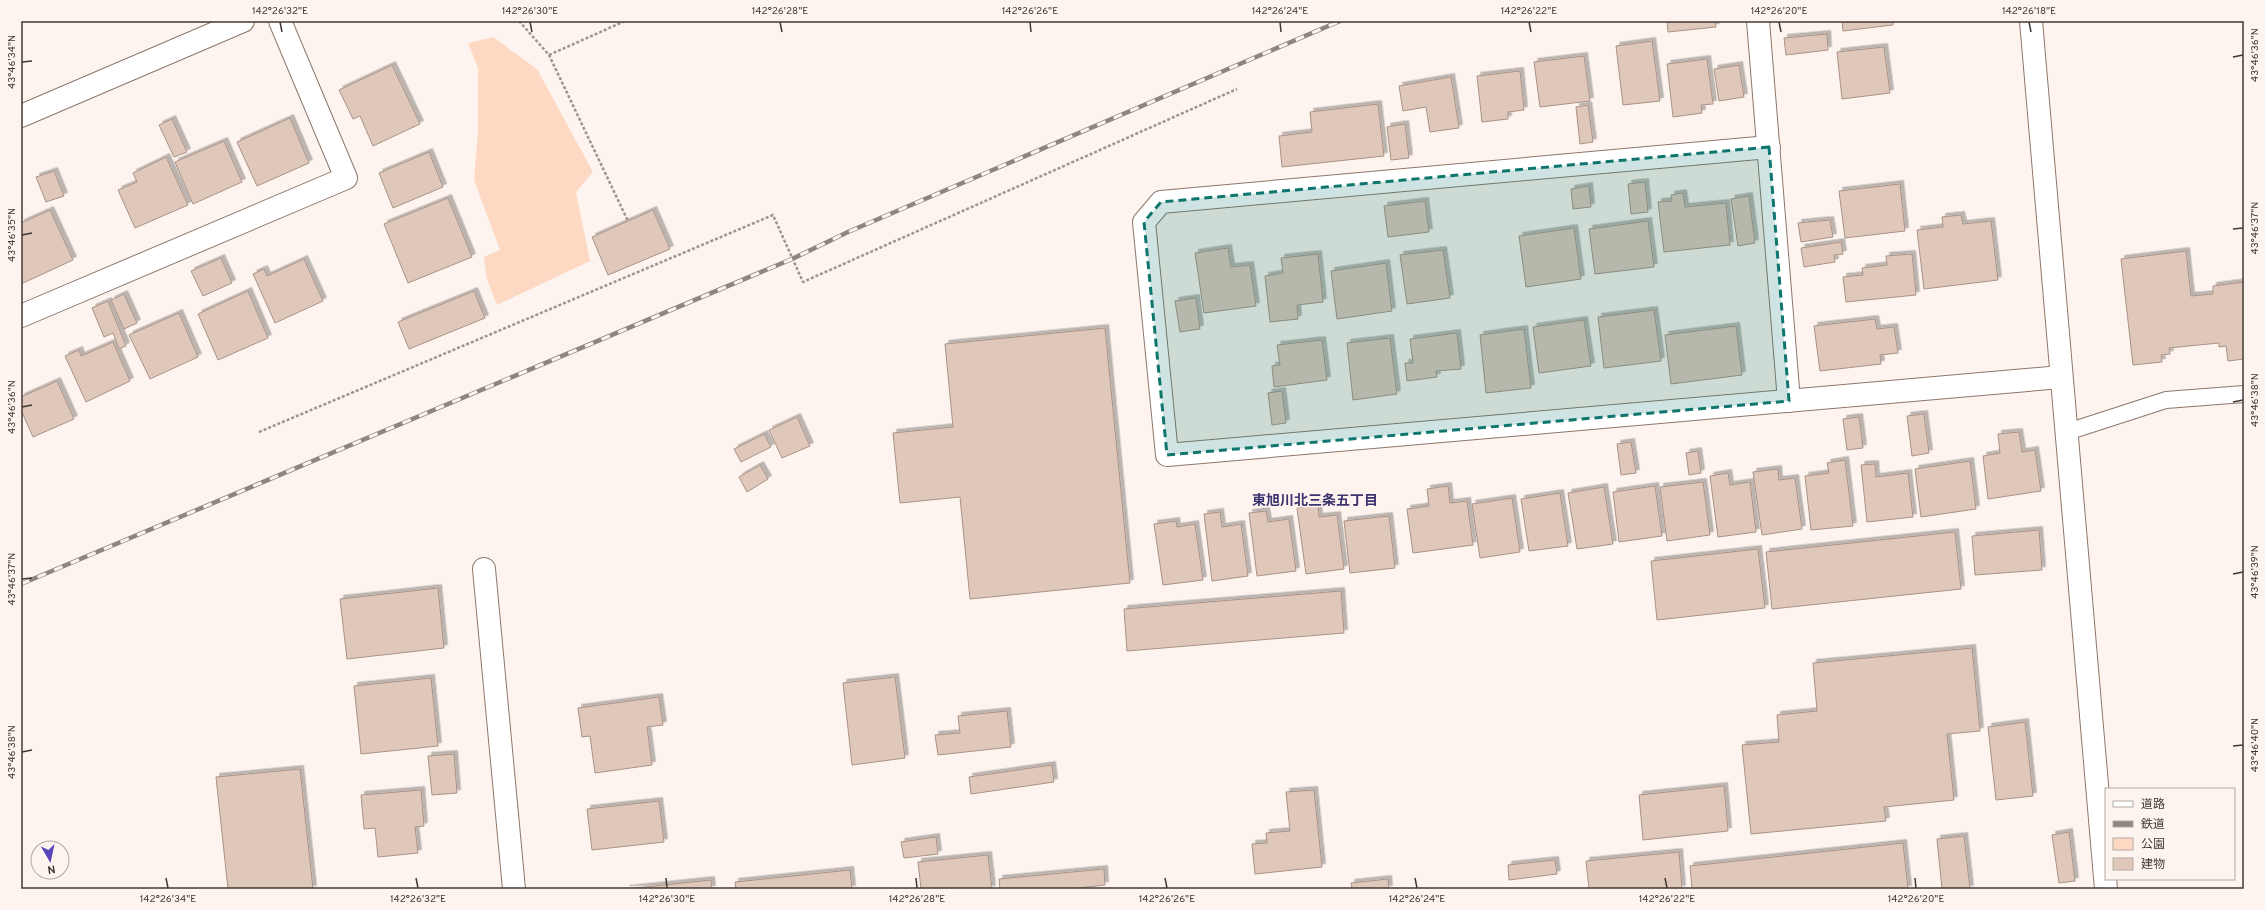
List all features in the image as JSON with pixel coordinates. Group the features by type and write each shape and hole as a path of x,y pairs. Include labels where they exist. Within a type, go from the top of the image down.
{"street":[{"path":"21,116 242,21"},
{"path":"21,316 346,178 280,21"},
{"path":"1758,21 1789,401"},
{"path":"2031,21 2105,877"},
{"path":"1769,147 1161,202 1144,222 1167,455 2061,377"},
{"path":"484,569 514,889"}],"lane":[{"path":"2067,432 2166,400 2244,394"}],"path":[{"path":"519,21 549,55 628,221"},
{"path":"549,55 625,21"},
{"path":"259,432 773,215 803,282 1237,89"}],"highlighted area":[{"path":"1769,147 1789,401 1167,455 1144,222 1161,202"}],"green space":[{"path":"493,37 537,69 593,172 576,192 590,261 497,305 487,280 484,257 500,250 474,180 478,131 478,68 468,43"}],"building":[{"path":"1667,21 1715,21 1716,27 1668,32"},
{"path":"1842,21 1893,21 1893,25 1843,31"},
{"path":"1827,34 1828,50 1786,55 1784,38"},
{"path":"1652,41 1660,101 1623,105 1616,46"},
{"path":"1884,47 1890,93 1842,99 1837,52"},
{"path":"1584,56 1590,101 1540,107 1534,62"},
{"path":"1707,59 1713,104 1701,105 1702,113 1673,117 1667,64"},
{"path":"392,65 420,124 373,146 360,116 353,119 339,90"},
{"path":"1739,65 1744,97 1719,101 1714,69"},
{"path":"1520,71 1524,110 1508,112 1508,119 1482,122 1477,76"},
{"path":"1451,77 1459,128 1430,132 1426,107 1403,111 1399,86"},
{"path":"1378,104 1384,156 1282,167 1279,136 1312,132 1310,112"},
{"path":"1588,105 1593,142 1580,144 1576,107"},
{"path":"290,118 309,163 257,186 237,142"},
{"path":"172,119 187,152 174,157 159,125"},
{"path":"1405,124 1409,158 1391,160 1387,127"},
{"path":"224,141 242,182 193,204 175,162"},
{"path":"429,152 443,187 393,208 379,173"},
{"path":"166,157 188,205 135,228 118,190 137,182 133,173"},
{"path":"54,171 64,196 46,202 36,177"},
{"path":"1645,182 1648,212 1631,214 1628,184"},
{"path":"1900,184 1905,231 1845,238 1839,191"},
{"path":"1589,186 1591,207 1573,209 1571,189"},
{"path":"1683,193 1685,207 1726,203 1730,245 1664,252 1658,202 1672,201 1671,195"},
{"path":"1749,196 1755,243 1738,246 1731,199"},
{"path":"448,198 472,257 408,283 384,224"},
{"path":"1425,201 1429,232 1388,237 1384,206"},
{"path":"50,210 73,260 21,284 21,223"},
{"path":"653,210 670,249 608,275 592,237"},
{"path":"1961,215 1963,224 1991,221 1998,280 1924,289 1917,230 1943,227 1942,217"},
{"path":"1830,220 1833,237 1801,242 1798,223"},
{"path":"1648,221 1654,267 1595,274 1589,229"},
{"path":"1574,228 1581,279 1526,287 1519,236"},
{"path":"1841,242 1843,254 1834,255 1835,262 1804,267 1801,248"},
{"path":"1228,248 1231,267 1250,265 1256,306 1204,313 1195,253"},
{"path":"1443,250 1450,298 1407,304 1400,255"},
{"path":"2186,251 2191,296 2213,294 2213,286 2244,282 2244,359 2228,361 2226,346 2219,347 2219,343 2169,348 2170,354 2161,355 2162,362 2133,365 2121,259"},
{"path":"1318,254 1323,302 1297,305 1298,319 1270,322 1265,276 1283,273 1281,258"},
{"path":"1912,254 1916,295 1846,302 1843,277 1863,275 1862,268 1887,265 1886,256"},
{"path":"221,258 232,283 203,296 191,271"},
{"path":"304,259 323,301 275,323 253,274 264,269 267,276"},
{"path":"1386,263 1392,311 1337,319 1331,271"},
{"path":"248,291 268,338 218,360 198,314"},
{"path":"474,291 485,318 409,349 398,322"},
{"path":"124,294 137,323 124,329 111,300"},
{"path":"1196,298 1200,329 1180,332 1175,301"},
{"path":"108,301 126,346 119,349 113,333 104,337 92,308"},
{"path":"1654,310 1661,361 1604,368 1598,317"},
{"path":"179,313 198,357 150,379 129,335"},
{"path":"1875,319 1877,329 1894,327 1898,353 1880,355 1881,364 1820,371 1814,326"},
{"path":"1584,320 1591,366 1539,373 1533,327"},
{"path":"1736,326 1742,375 1671,384 1665,335"},
{"path":"1105,328 1130,583 970,599 960,497 900,503 893,433 953,427 945,344"},
{"path":"1524,329 1531,388 1486,393 1480,335"},
{"path":"1457,333 1461,369 1436,371 1437,377 1407,381 1405,363 1413,363 1410,339"},
{"path":"1390,338 1397,394 1353,400 1347,343"},
{"path":"1322,340 1327,380 1274,387 1272,366 1280,365 1277,345"},
{"path":"113,342 130,381 86,402 65,356 79,350 81,356"},
{"path":"57,381 74,419 33,437 21,410 21,397"},
{"path":"1282,391 1286,423 1272,425 1268,393"},
{"path":"1924,414 1929,453 1912,456 1907,416"},
{"path":"797,417 810,446 782,458 769,430"},
{"path":"1859,417 1863,448 1847,450 1843,419"},
{"path":"2019,432 2022,452 2035,450 2041,491 1988,499 1983,456 2000,453 1998,434"},
{"path":"764,434 771,447 741,462 734,449"},
{"path":"1631,442 1636,473 1621,475 1617,444"},
{"path":"1698,451 1701,473 1689,475 1686,453"},
{"path":"1845,460 1853,526 1811,530 1805,476 1829,473 1827,463"},
{"path":"1970,461 1976,509 1921,517 1915,469"},
{"path":"1875,464 1876,477 1908,473 1913,517 1867,522 1861,465"},
{"path":"760,465 768,479 747,492 739,477"},
{"path":"1778,469 1779,480 1795,478 1802,529 1762,535 1753,472"},
{"path":"1728,473 1730,485 1750,482 1756,532 1718,537 1710,476"},
{"path":"1703,482 1710,535 1667,541 1660,487"},
{"path":"1448,486 1450,503 1467,501 1473,545 1413,553 1407,509 1429,506 1427,489"},
{"path":"1655,486 1662,536 1619,542 1613,492"},
{"path":"1604,487 1613,544 1577,549 1568,493"},
{"path":"1560,493 1568,546 1529,551 1521,499"},
{"path":"1512,498 1520,552 1480,558 1472,504"},
{"path":"1318,504 1319,517 1337,515 1344,569 1306,574 1297,508"},
{"path":"1266,511 1268,522 1289,519 1296,571 1257,576 1249,513"},
{"path":"1220,512 1222,527 1241,524 1248,576 1212,581 1204,514"},
{"path":"1389,516 1395,568 1350,573 1344,521"},
{"path":"1176,521 1177,527 1195,524 1203,580 1163,585 1154,524"},
{"path":"2039,530 2042,570 1975,575 1972,536"},
{"path":"1955,532 1961,589 1772,609 1766,552"},
{"path":"1758,549 1765,608 1657,620 1651,561"},
{"path":"438,588 444,648 347,659 340,599"},
{"path":"1341,591 1344,633 1127,651 1124,609"},
{"path":"1972,648 1980,731 1947,734 1954,800 1884,807 1886,821 1751,834 1742,745 1779,742 1777,715 1817,711 1813,663"},
{"path":"895,677 905,758 852,765 843,683"},
{"path":"431,678 438,746 361,754 354,686"},
{"path":"659,697 663,725 647,727 652,765 595,773 590,736 582,737 578,708"},
{"path":"1007,711 1011,747 938,755 935,735 960,733 958,716"},
{"path":"2025,722 2033,796 1996,800 1988,727"},
{"path":"454,754 457,793 432,795 428,756"},
{"path":"1052,765 1054,782 971,794 969,777"},
{"path":"300,769 313,889 228,889 216,777"},
{"path":"1724,786 1728,831 1643,840 1639,795"},
{"path":"421,790 424,826 415,827 418,853 378,857 375,828 364,829 361,795"},
{"path":"1314,790 1322,867 1255,874 1252,844 1267,843 1266,833 1290,831 1286,792"},
{"path":"659,801 664,842 592,850 587,809"},
{"path":"2069,832 2075,881 2059,883 2052,835"},
{"path":"1964,836 1970,889 1942,889 1937,839"},
{"path":"936,837 938,854 904,858 901,842"},
{"path":"1903,843 1908,889 1692,889 1690,866"},
{"path":"1679,852 1682,889 1589,889 1586,861"},
{"path":"988,855 992,889 921,889 918,862"},
{"path":"1555,860 1557,874 1509,880 1508,865"},
{"path":"1104,869 1105,885 1069,889 1000,889 999,879"},
{"path":"850,870 852,889 736,889 735,882"},
{"path":"1388,879 1389,889 1352,889 1351,883"},
{"path":"711,880 712,889 626,889"}],"railway":[{"path":"21,584 792,259 848,232 1340,21"}],"district":[{"name":"東旭川北三条五丁目","path":"1315,500"}]}
